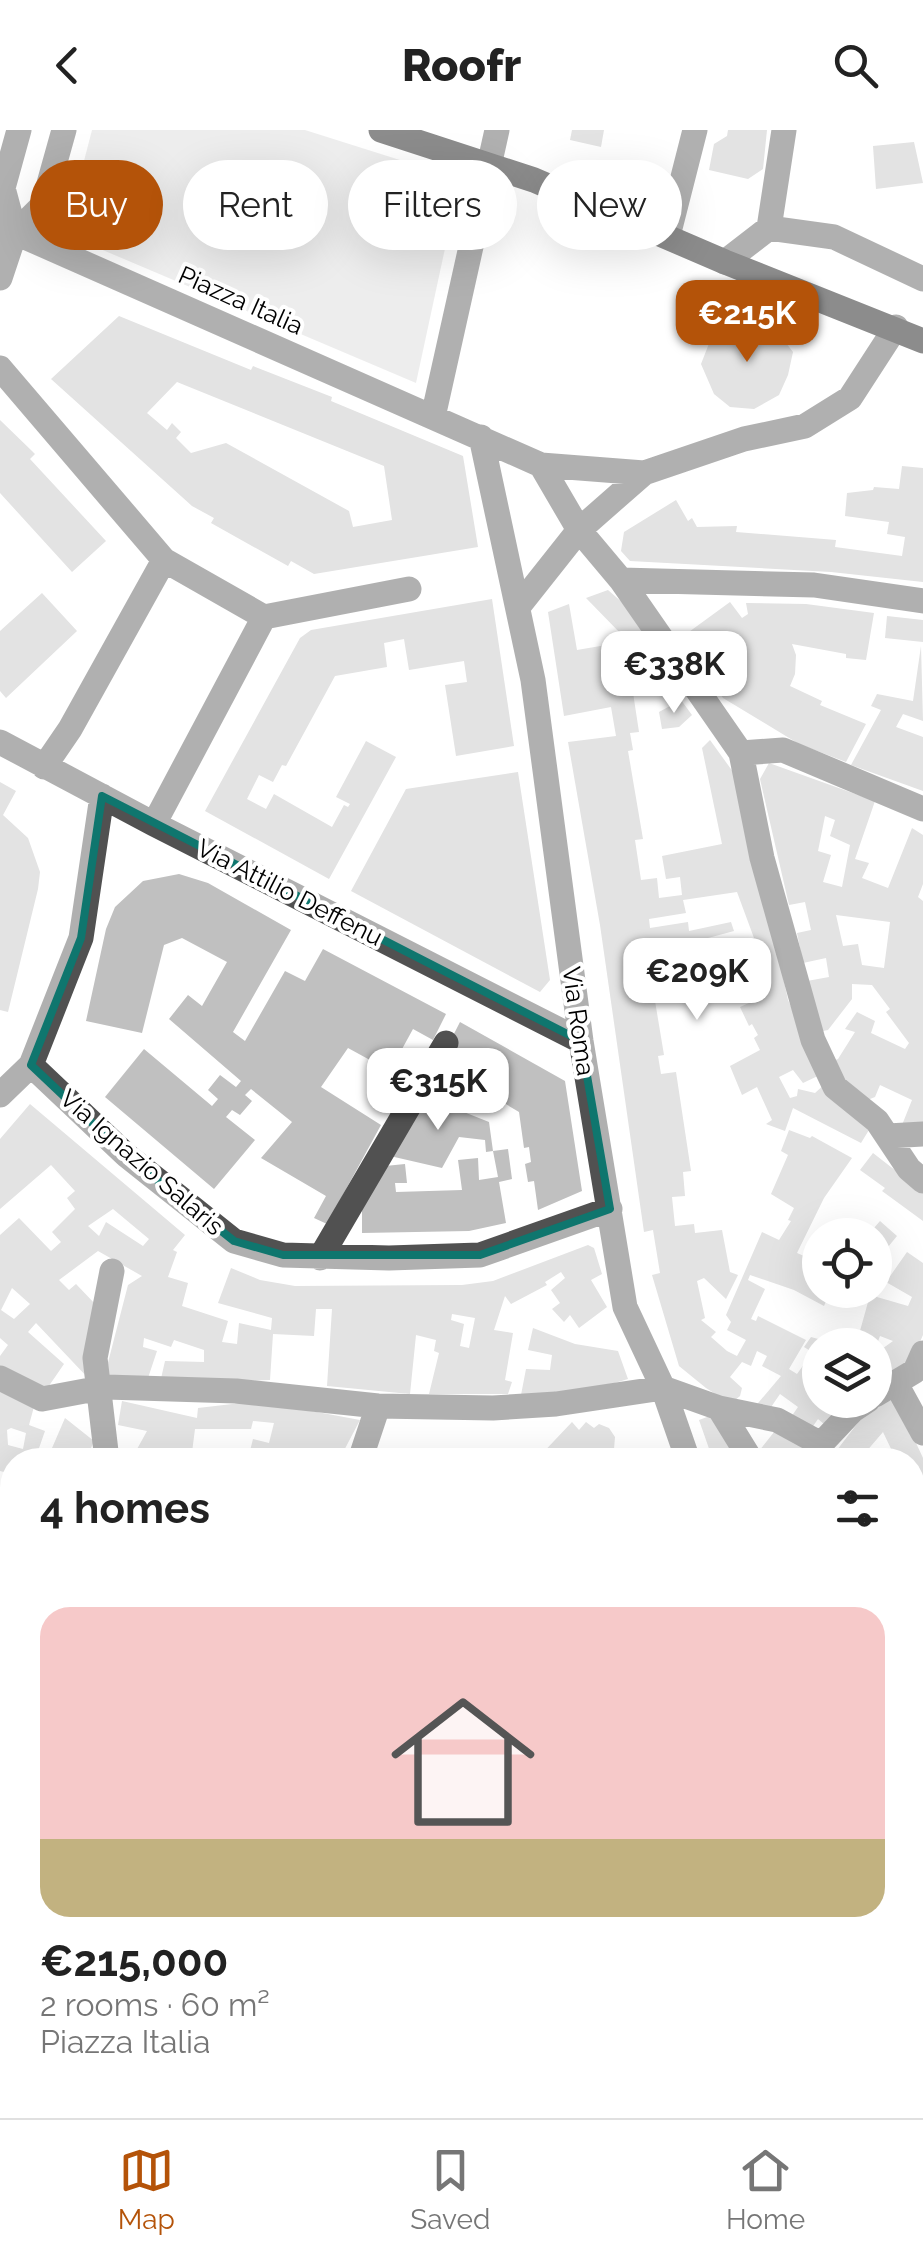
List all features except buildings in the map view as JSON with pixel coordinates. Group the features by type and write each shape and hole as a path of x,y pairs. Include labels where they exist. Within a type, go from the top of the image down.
{"main road":[{"path":"381,130 478,160"},
{"path":"682,242 923,341"}],"street":[{"path":"0,278 8,229 2,188 19,130"},
{"path":"8,229 44,204 64,130"},
{"path":"489,160 497,130"},
{"path":"682,179 694,130"},
{"path":"725,262 768,228 784,130"},
{"path":"768,228 834,237 923,279"},
{"name":"Piazza Italia","path":"8,229 541,465 644,473"},
{"path":"433,417 469,250"},
{"name":"Piazza Italia","path":"518,607 580,530 644,473 744,439 804,426 850,398 896,328"},
{"path":"0,368 164,560 264,616 409,589"},
{"name":"Via Roma","path":"481,437 533,680 580,1041 625,1307 663,1388 684,1448"},
{"path":"541,465 580,530 622,580 742,753 762,858 813,1040 835,1087 877,1121 916,1175"},
{"path":"44,767 70,729 164,560"},
{"path":"622,580 814,585 923,601"},
{"path":"154,824 264,616"},
{"name":"Via Attilio Deffenu","path":"0,742 580,1041"},
{"path":"742,753 783,750 923,809"},
{"path":"0,1095 31,1065 81,938 102,796"},
{"path":"320,1258 446,1043"},
{"name":"Via Ignazio Salaris","path":"31,1065 126,1155 234,1240 283,1255 480,1255 610,1210"},
{"path":"888,1136 923,1134"},
{"path":"105,1448 95,1358 112,1271"},
{"path":"892,1384 915,1370 923,1353"},
{"path":"0,1378 42,1399 98,1389 236,1390 378,1406 493,1408 556,1404 663,1388 719,1408 777,1420 824,1448"},
{"path":"892,1396 923,1433"},
{"path":"364,1448 378,1406"},
{"path":"719,1408 744,1448"},
{"path":"833,1448 849,1418"}],"highlighted area":[{"path":"102,796 581,1041 610,1209 480,1255 283,1255 234,1241 126,1155 31,1065 81,938"}],"shaded area":[{"path":"92,130 305,130 400,160 348,160 348,250 445,250 416,383 103,250 163,250 163,160 84,160"}]}
